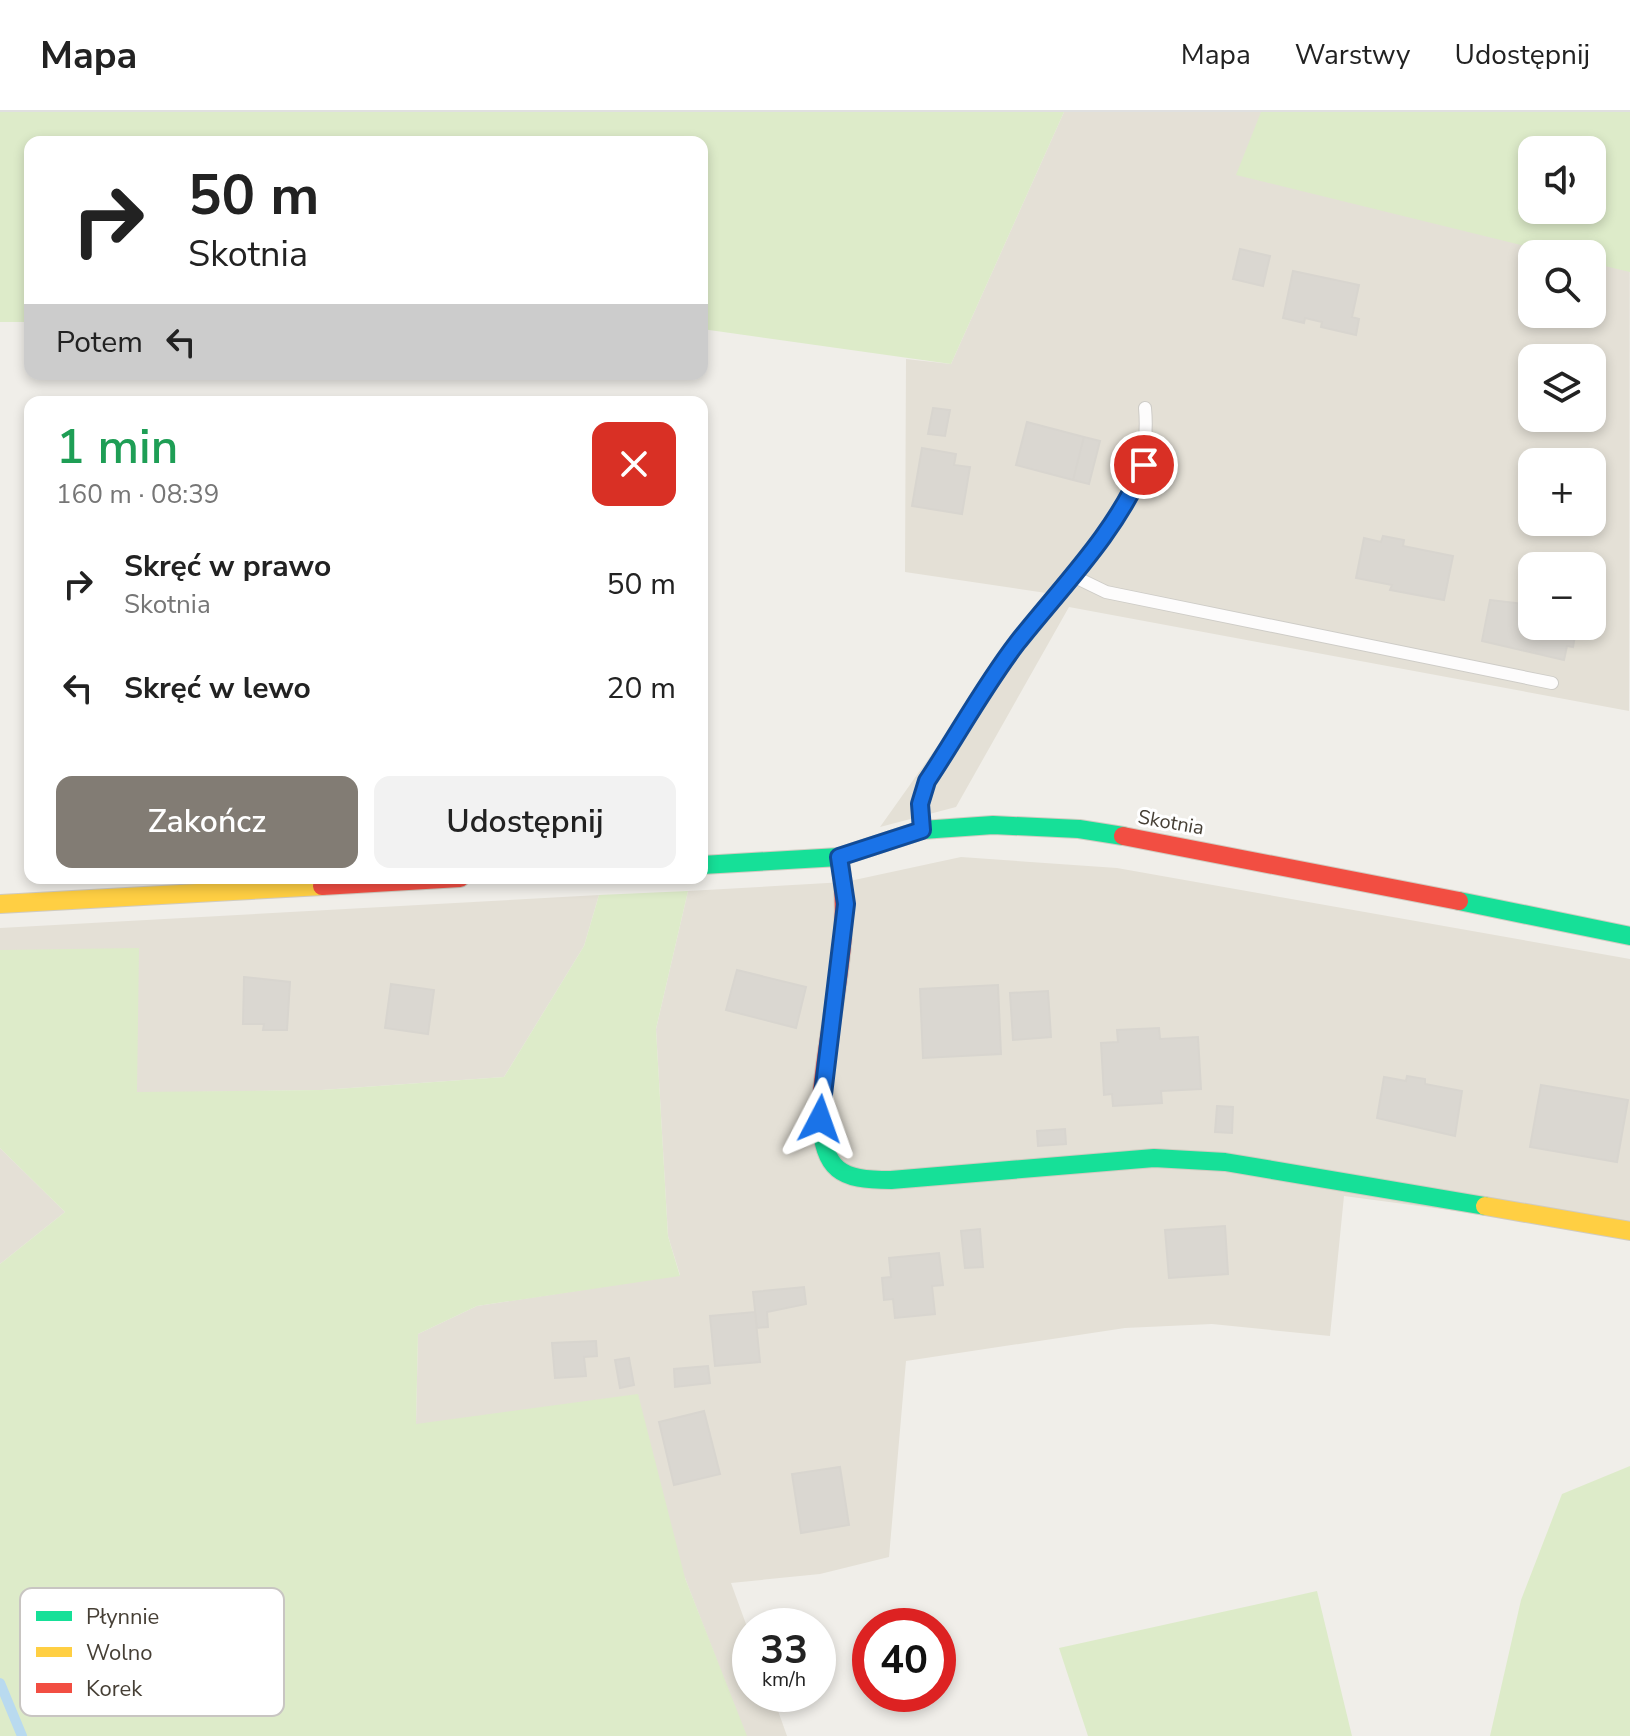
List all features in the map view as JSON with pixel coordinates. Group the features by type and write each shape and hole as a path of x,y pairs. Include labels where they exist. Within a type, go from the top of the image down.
{"street":[{"name":"Skotnia","path":"708,865 839,857 922,830 993,825 1079,829 1193,847 1630,936"},
{"path":"839,857 846,904 820,1100 820,1138 825,1157 835,1170 859,1180 891,1180 1154,1158 1225,1162 1630,1231"},
{"path":"0,904 354,884"}],"lane":[{"path":"922,830 920,804 927,781 1015,645 1073,576 1131,496 1144,465 1147,434 1145,408"},
{"path":"1073,576 1106,592 1552,683"}],"shaded area":[{"path":"1064,112 1630,112 1629,711 1069,607 956,807 880,827 1046,593 905,572 906,359 951,364"},
{"path":"961,857 1117,868 1630,959 1630,1234 1344,1196 1330,1336 1212,1324 1125,1328 906,1361 889,1557 820,1574 731,1583 740,1608 732,1608 732,1700 685,1578 416,1424 418,1334 477,1306 680,1275 668,1236 656,1029 688,891 845,882"},
{"path":"599,895 584,946 504,1077 322,1090 136,1093 0,950 0,928"},
{"path":"0,1148 65,1212 0,1264"},
{"path":"737,1712 778,1712 787,1736 746,1736"}],"green space":[{"path":"0,112 1064,112 951,364 708,330 708,136 24,136 24,322 0,322"},
{"path":"1261,112 1630,112 1630,272 1606,266 1606,240 1518,240 1518,244 1236,175"},
{"path":"688,891 656,1029 668,1236 680,1276 477,1306 418,1334 416,1424 638,1394 685,1578 732,1698 732,1712 738,1712 747,1736 0,1736 0,1264 65,1212 0,1148 0,950 139,948 137,1092 322,1090 504,1077 584,946 599,895"},
{"path":"1630,1466 1630,1736 1490,1736 1521,1600 1562,1494"},
{"path":"1317,1591 1352,1736 1088,1736 1059,1648"}],"building":[{"path":"1240,249 1270,256 1263,286 1233,279"},
{"path":"1293,271 1359,285 1352,317 1359,319 1356,335 1321,327 1322,322 1305,318 1304,323 1283,318"},
{"path":"933,408 950,410 945,436 928,434"},
{"path":"1027,422 1084,437 1073,480 1016,465"},
{"path":"1084,437 1100,441 1089,484 1073,480"},
{"path":"922,448 956,454 954,465 970,467 962,514 912,506"},
{"path":"1383,536 1404,540 1403,546 1453,556 1444,600 1390,590 1392,585 1356,578 1364,538 1381,542"},
{"path":"1490,600 1518,603 1518,640 1574,640 1573,647 1567,646 1564,660 1482,641"},
{"path":"737,970 806,987 796,1028 726,1010"},
{"path":"244,977 290,982 287,1030 263,1030 264,1024 243,1024"},
{"path":"391,984 434,990 428,1034 385,1028"},
{"path":"998,985 1001,1054 923,1058 920,989"},
{"path":"1048,991 1051,1037 1013,1040 1010,993"},
{"path":"1159,1028 1160,1039 1198,1037 1201,1089 1161,1091 1162,1103 1113,1106 1112,1094 1104,1095 1101,1043 1118,1042 1117,1030"},
{"path":"1407,1076 1425,1079 1425,1084 1462,1091 1455,1136 1377,1118 1384,1077 1406,1081"},
{"path":"1541,1085 1628,1100 1617,1162 1530,1147"},
{"path":"1217,1106 1233,1107 1232,1133 1215,1132"},
{"path":"1065,1129 1066,1144 1038,1146 1037,1131"},
{"path":"1225,1226 1228,1274 1169,1278 1165,1230"},
{"path":"980,1229 983,1267 965,1268 961,1231"},
{"path":"939,1253 943,1285 932,1286 935,1314 895,1318 893,1299 884,1300 882,1278 891,1277 889,1258"},
{"path":"804,1287 806,1304 767,1312 768,1327 757,1328 753,1292"},
{"path":"755,1312 760,1362 715,1366 710,1316"},
{"path":"596,1341 597,1356 584,1357 586,1376 555,1378 552,1343"},
{"path":"629,1358 634,1385 620,1388 615,1360"},
{"path":"708,1366 710,1383 675,1387 674,1369"},
{"path":"704,1411 720,1474 674,1485 659,1422"},
{"path":"840,1467 849,1525 801,1533 792,1474"}],"waterway":[{"path":"0,1683 22,1736"}],"traffic: fast":[{"path":"708,865 839,857 922,830 993,825 1079,829 1123,836"},
{"path":"1459,901 1630,936"},
{"path":"820,1118 822,1136 831,1161 847,1174 873,1180 1154,1158 1225,1162 1485,1206"}],"traffic: slow":[{"path":"0,904 322,886"},
{"path":"1485,1206 1630,1231"}],"traffic: jam":[{"path":"1123,836 1459,901"},
{"path":"820,1118 844,921 839,857"},
{"path":"322,886 356,884"}],"route":[{"path":"820,1119 846,904 839,857 922,830 920,804 927,781 1015,645 1073,576 1131,496 1144,465"}]}
